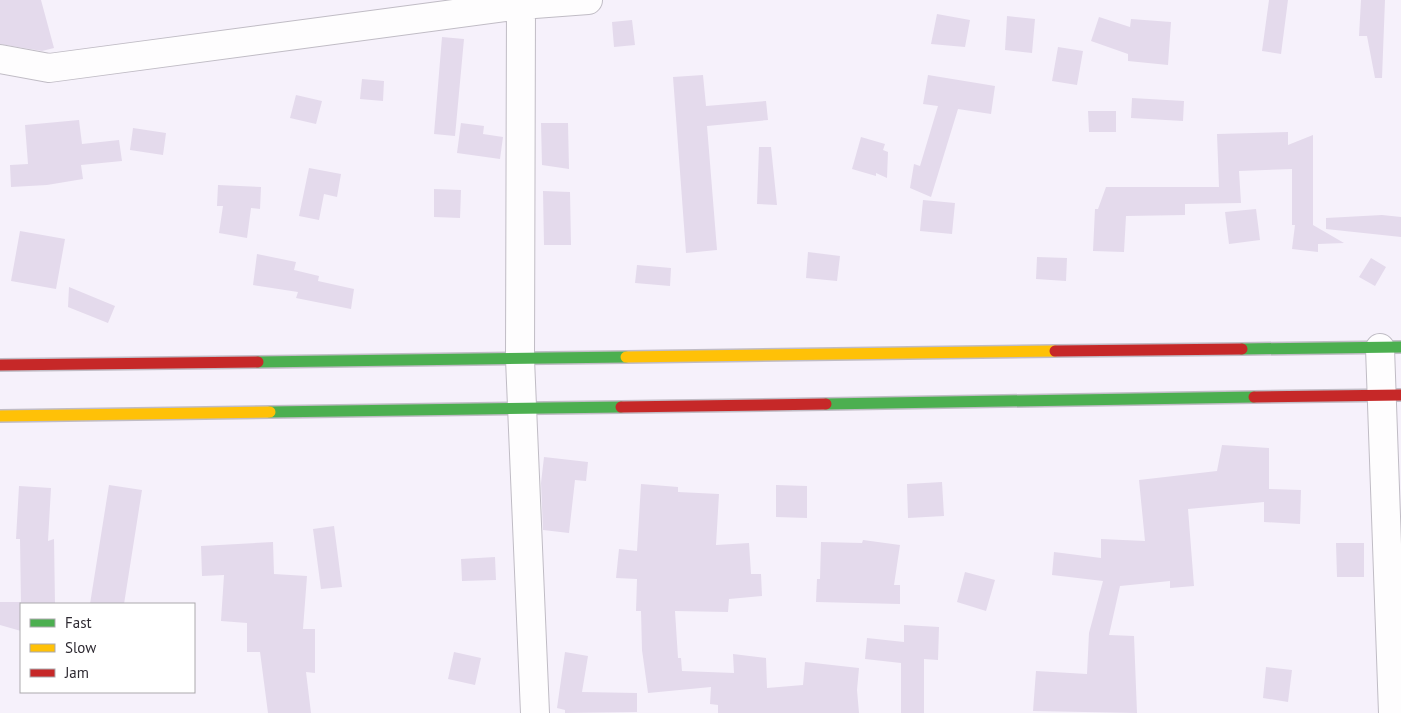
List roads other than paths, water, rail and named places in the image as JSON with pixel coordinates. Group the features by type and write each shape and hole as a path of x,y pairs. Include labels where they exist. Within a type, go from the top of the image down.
{"highway":[{"path":"0,365 1390,348"},
{"path":"0,416 1391,395"}],"street":[{"path":"0,58 49,68 521,5 588,0"},
{"path":"521,5 520,359 535,713"},
{"path":"1390,348 1393,713"}]}
